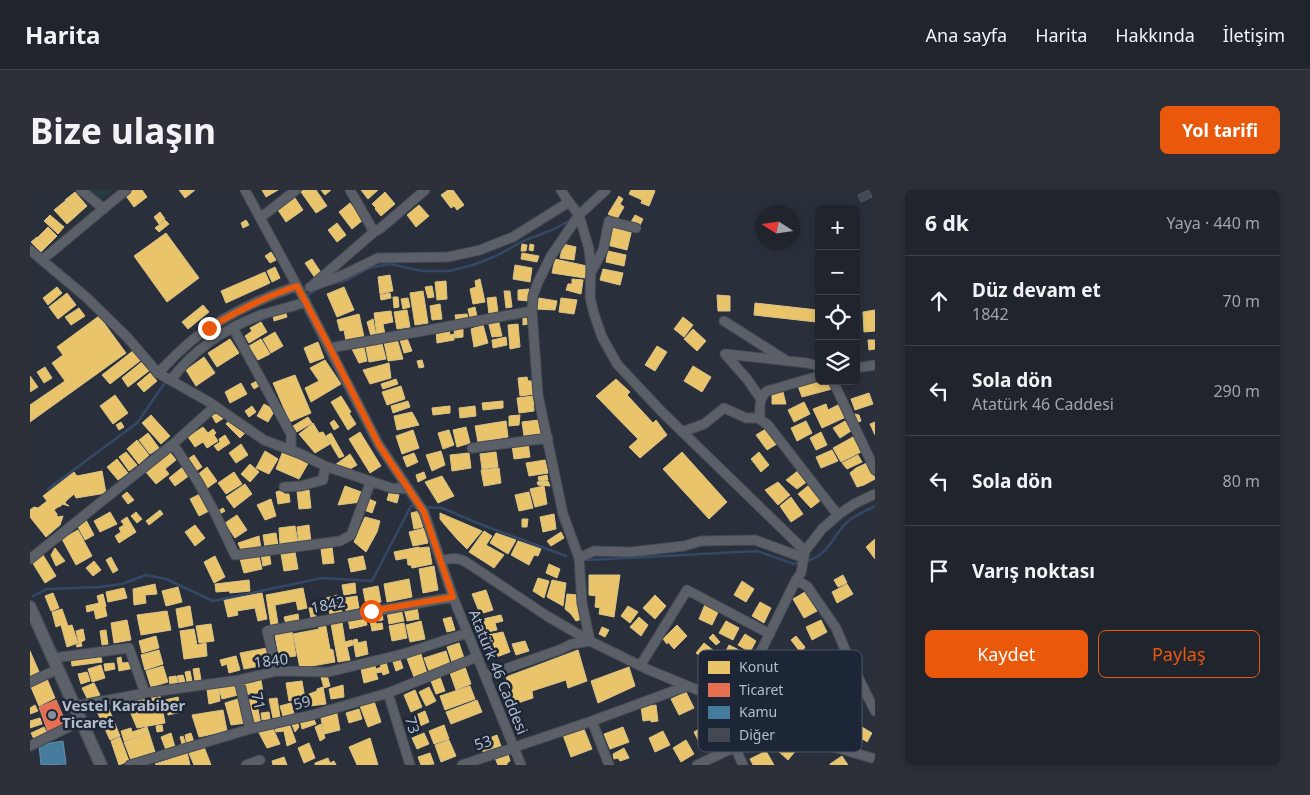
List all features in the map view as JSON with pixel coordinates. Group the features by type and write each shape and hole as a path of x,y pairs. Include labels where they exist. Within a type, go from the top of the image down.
{"main road":[{"path":"30,607 101,765"}],"street":[{"path":"81,190 104,209"},
{"path":"42,260 126,190"},
{"name":"Atatürk 46 Caddesi","path":"244,190 302,294 379,445 421,506 453,597 521,765"},
{"path":"260,218 296,190"},
{"path":"350,190 374,232"},
{"path":"171,380 178,370 204,345 233,328 302,294 425,190"},
{"path":"562,190 579,214 589,249 590,297 594,314 602,337 617,364 804,558"},
{"path":"590,641 582,603 579,558 563,514 538,395 532,312 538,282 551,256 579,214 606,190"},
{"path":"310,287 343,275 378,258 448,257 480,250 513,237 569,202"},
{"path":"591,273 603,250 609,221 636,228"},
{"path":"30,250 86,297 127,337 158,373 215,406 264,440 325,466 391,488 409,489"},
{"path":"158,373 193,339 240,310 257,301 302,294"},
{"path":"330,348 532,312"},
{"path":"724,321 787,361"},
{"path":"233,328 291,434 291,450"},
{"path":"761,399 747,379 725,354 815,365"},
{"path":"860,367 875,365"},
{"path":"760,419 761,399 767,391 815,377"},
{"path":"836,385 875,470"},
{"path":"30,559 173,444 215,406"},
{"path":"682,432 704,424 724,408 746,418 760,419 768,425 838,515"},
{"path":"472,448 548,438"},
{"path":"173,444 198,482 235,555 340,541 346,538 351,535 370,481"},
{"path":"284,487 301,486 323,480 325,466"},
{"path":"761,650 801,573 804,558 822,529 854,504 875,494"},
{"path":"579,558 594,551 631,552 684,546 701,541 755,540 804,558"},
{"path":"441,561 458,558 466,562 547,616 590,641 640,666 698,690"},
{"path":"796,580 807,586 836,628 845,650"},
{"path":"640,666 687,590 770,634"},
{"name":"1842","path":"277,671 267,631 453,597"},
{"name":"1840","path":"75,706 145,693 239,680 277,671 328,672 403,654 467,633"},
{"path":"485,676 572,644 590,641"},
{"path":"53,658 129,648 145,693"},
{"name":"59","path":"130,765 250,729 312,715 388,693 477,657"},
{"path":"30,682 58,669"},
{"name":"71","path":"239,680 250,729"},
{"name":"53","path":"462,765 592,721 687,686"},
{"path":"862,686 875,712"},
{"name":"73","path":"388,693 410,765"},
{"path":"592,721 609,765"},
{"path":"30,746 81,722"},
{"path":"697,765 724,752"},
{"path":"738,752 744,765"},
{"path":"851,752 875,759"},
{"path":"246,765 260,760"}],"green space":[{"path":"85,190 114,190 99,202"}],"building: Konut":[{"path":"133,190 142,190 147,197 134,207 126,196"},
{"path":"179,190 195,190 185,198"},
{"path":"262,190 278,190 266,197"},
{"path":"303,190 316,190 327,206 316,213 301,192"},
{"path":"321,190 331,190 325,195"},
{"path":"361,190 378,190 368,199"},
{"path":"448,190 453,190 464,205 457,210 454,206 451,208 441,195"},
{"path":"631,190 654,190 649,206 641,203 642,200 629,194"},
{"path":"75,192 87,206 77,215 65,200"},
{"path":"385,192 395,204 381,216 372,204"},
{"path":"619,196 623,199 620,204 624,207 617,219 608,214"},
{"path":"295,198 303,210 286,222 278,210"},
{"path":"65,201 77,215 67,224 54,210"},
{"path":"350,203 363,220 352,229 339,212"},
{"path":"419,205 429,216 416,227 407,215"},
{"path":"160,212 165,219 159,224 154,217"},
{"path":"50,215 64,227 58,234 44,221"},
{"path":"635,215 643,219 639,227 631,222"},
{"path":"165,220 169,224 159,232 155,228"},
{"path":"246,220 249,225 243,228 241,223"},
{"path":"337,223 346,235 337,242 328,230"},
{"path":"612,224 632,229 627,250 607,245"},
{"path":"48,227 57,236 47,246 38,237"},
{"path":"166,233 199,278 167,302 134,256"},
{"path":"37,237 47,246 41,252 31,242"},
{"path":"522,244 527,245 526,251 521,251"},
{"path":"530,244 534,245 533,251 529,250"},
{"path":"563,244 576,247 574,260 560,258"},
{"path":"608,251 626,255 624,266 606,262"},
{"path":"271,252 276,260 270,263 265,256"},
{"path":"522,253 539,256 537,262 521,259"},
{"path":"312,259 322,274 315,278 305,263"},
{"path":"555,259 587,266 585,278 552,273"},
{"path":"515,265 532,268 530,282 513,279"},
{"path":"275,267 280,278 272,282 267,271"},
{"path":"603,269 623,273 620,285 600,280"},
{"path":"265,272 270,283 226,303 221,291"},
{"path":"390,275 393,291 380,294 378,277"},
{"path":"480,279 485,302 473,304 470,289 476,287 475,281"},
{"path":"572,279 583,280 581,294 566,290 568,284 572,284"},
{"path":"446,281 447,299 437,300 435,282"},
{"path":"432,286 434,297 428,298 425,287"},
{"path":"57,287 62,293 48,305 43,298"},
{"path":"344,287 354,310 337,317 327,294"},
{"path":"529,289 528,301 518,300 518,290"},
{"path":"423,291 428,323 415,325 410,293"},
{"path":"504,291 510,291 512,307 506,308"},
{"path":"67,293 76,305 58,319 49,307"},
{"path":"390,293 391,298 381,300 380,295"},
{"path":"717,295 730,296 730,311 718,311"},
{"path":"393,297 398,297 399,307 394,308"},
{"path":"496,297 498,313 489,314 487,298"},
{"path":"408,298 410,307 403,309 401,299"},
{"path":"539,298 557,301 555,310 536,309"},
{"path":"561,298 577,300 574,314 559,312"},
{"path":"755,303 815,310 815,322 754,315"},
{"path":"440,304 442,319 432,320 430,306"},
{"path":"203,305 209,312 188,329 182,322"},
{"path":"475,307 477,316 470,318 468,309"},
{"path":"79,308 85,316 71,325 65,317"},
{"path":"285,310 287,317 274,321 273,314"},
{"path":"407,310 410,327 397,329 394,312"},
{"path":"875,310 875,331 864,332 863,312"},
{"path":"391,311 393,322 383,324 385,335 377,336 374,313"},
{"path":"359,314 364,337 346,341 344,330 340,331 337,320"},
{"path":"467,314 468,319 456,321 455,315"},
{"path":"99,316 126,353 30,422 30,405 65,381 52,363 63,355 57,347"},
{"path":"523,317 527,317 528,324 523,325"},
{"path":"683,317 693,325 684,337 674,329"},
{"path":"373,319 376,335 371,336 367,322"},
{"path":"498,319 502,336 492,337 488,321"},
{"path":"261,322 267,332 249,343 245,336 252,331 250,328"},
{"path":"518,324 520,347 510,349 508,325"},
{"path":"483,325 488,343 474,347 471,329"},
{"path":"449,327 450,335 454,334 454,340 437,343 436,330"},
{"path":"463,328 463,337 455,338 454,330"},
{"path":"693,329 706,341 697,351 684,339"},
{"path":"275,332 283,346 271,353 263,339"},
{"path":"506,337 507,345 493,348 492,340"},
{"path":"407,338 412,351 404,353 400,340"},
{"path":"230,339 239,353 217,367 208,353"},
{"path":"261,339 270,354 258,360 249,346"},
{"path":"397,339 403,359 388,361 384,342"},
{"path":"381,340 386,359 369,362 365,343"},
{"path":"868,340 875,340 875,349 869,350"},
{"path":"318,342 324,358 310,363 304,348"},
{"path":"363,343 367,361 359,363 351,347"},
{"path":"657,346 667,352 655,371 645,365"},
{"path":"134,350 141,360 110,384 102,375"},
{"path":"204,357 215,373 196,386 186,370"},
{"path":"325,360 341,384 311,402 305,388 319,381 310,368"},
{"path":"422,360 424,367 419,368 417,361"},
{"path":"143,361 150,370 128,387 122,378"},
{"path":"389,363 391,378 370,384 363,370"},
{"path":"693,366 711,377 702,392 684,381"},
{"path":"45,367 52,378 44,383 37,372"},
{"path":"150,373 157,381 144,392 137,384"},
{"path":"295,375 311,413 290,422 273,383"},
{"path":"30,376 38,387 30,392"},
{"path":"527,377 528,381 533,381 535,394 520,396 518,378"},
{"path":"396,379 398,384 383,389 381,384"},
{"path":"616,379 630,392 627,395 653,423 656,420 667,435 640,458 629,447 638,439 596,396"},
{"path":"259,380 262,384 254,389 251,384"},
{"path":"815,381 815,385 830,385 832,389 802,397 798,386"},
{"path":"241,383 247,394 230,403 225,392"},
{"path":"401,386 405,399 387,405 382,392"},
{"path":"783,392 786,404 772,404 772,395"},
{"path":"869,393 873,404 855,410 851,399"},
{"path":"115,395 128,413 113,424 100,406"},
{"path":"341,396 356,424 348,430 331,402"},
{"path":"533,396 534,411 519,413 517,398"},
{"path":"408,401 410,407 393,413 391,406"},
{"path":"503,401 503,408 483,410 482,403"},
{"path":"804,402 810,414 794,422 788,410"},
{"path":"264,404 275,410 268,422 257,416"},
{"path":"826,404 828,410 840,404 846,417 822,428 813,409"},
{"path":"252,406 256,412 249,417 245,411"},
{"path":"450,406 450,413 433,415 432,408"},
{"path":"475,406 476,416 460,418 459,408"},
{"path":"219,411 224,418 216,423 212,416"},
{"path":"412,412 419,425 397,430 394,416"},
{"path":"855,414 859,415 861,421 858,422"},
{"path":"151,415 170,436 161,444 142,423"},
{"path":"520,415 519,425 509,426 509,416"},
{"path":"308,417 312,423 297,432 293,426"},
{"path":"231,418 246,432 240,438 226,424"},
{"path":"334,420 339,427 334,430 330,423"},
{"path":"539,420 541,434 524,436 522,422"},
{"path":"506,421 508,437 478,442 475,426"},
{"path":"806,421 812,433 797,441 791,428"},
{"path":"845,421 851,431 840,438 833,428"},
{"path":"121,422 124,427 119,430 116,425"},
{"path":"875,422 875,435 870,424"},
{"path":"313,423 319,433 323,432 330,444 315,453 299,434"},
{"path":"203,427 208,433 213,429 218,441 207,448 203,442 195,447 188,437"},
{"path":"466,427 470,443 457,447 453,430"},
{"path":"769,427 780,442 767,450 756,435"},
{"path":"413,430 419,448 402,454 396,436"},
{"path":"449,430 454,445 443,449 438,433"},
{"path":"360,432 381,466 370,473 349,439"},
{"path":"821,432 827,445 816,450 810,438"},
{"path":"148,433 159,448 150,454 139,440"},
{"path":"331,433 344,456 339,458 326,436"},
{"path":"225,435 230,443 218,451 214,446"},
{"path":"853,437 861,452 841,462 833,448"},
{"path":"137,440 149,455 139,464 127,449"},
{"path":"528,443 530,457 514,459 512,445"},
{"path":"241,444 248,455 236,463 229,453"},
{"path":"832,450 838,461 821,468 816,457"},
{"path":"169,451 176,460 165,469 169,474 156,484 145,471"},
{"path":"265,451 278,459 269,474 256,468"},
{"path":"283,451 310,460 299,479 276,469"},
{"path":"441,451 445,465 432,471 426,455"},
{"path":"126,452 137,465 129,471 119,457"},
{"path":"496,452 498,467 482,469 480,454"},
{"path":"682,452 727,502 709,519 663,469"},
{"path":"759,452 769,465 761,472 751,459"},
{"path":"414,453 418,462 407,467 403,457"},
{"path":"469,453 471,468 452,471 450,455"},
{"path":"350,454 357,465 350,469 335,465"},
{"path":"194,455 202,467 196,471 188,459"},
{"path":"858,455 862,462 847,469 842,463"},
{"path":"117,459 128,473 118,480 107,467"},
{"path":"545,460 548,473 529,476 526,463"},
{"path":"869,462 875,479 857,487 850,473"},
{"path":"250,464 259,472 250,482 241,474"},
{"path":"184,466 190,475 175,486 169,478"},
{"path":"207,467 217,481 206,489 196,476"},
{"path":"499,468 501,483 484,486 481,470"},
{"path":"799,470 808,481 797,489 786,480"},
{"path":"102,471 106,493 76,498 74,494 65,503 69,506 62,504 54,510 57,517 63,516 60,525 46,537 30,517 30,510 34,507 38,508 47,501 43,496 74,472 77,476"},
{"path":"234,472 242,484 226,494 218,483"},
{"path":"424,472 426,478 418,482 416,475"},
{"path":"547,475 548,480 539,481 538,477"},
{"path":"442,476 454,496 438,503 425,482"},
{"path":"548,481 550,486 538,485 537,482"},
{"path":"778,482 790,495 778,505 765,490"},
{"path":"245,484 252,494 234,508 226,497"},
{"path":"809,485 821,500 811,508 798,494"},
{"path":"345,486 364,493 361,502 338,505"},
{"path":"544,486 547,504 535,507 530,489"},
{"path":"283,490 284,494 289,494 290,502 278,504 276,492"},
{"path":"309,490 311,508 299,509 297,491"},
{"path":"127,492 134,500 128,504 122,496"},
{"path":"529,492 533,508 519,511 515,495"},
{"path":"202,493 211,510 199,516 190,499"},
{"path":"389,493 399,495 397,503 387,500"},
{"path":"791,497 803,514 791,522 780,506"},
{"path":"271,499 276,516 265,520 257,505"},
{"path":"369,499 376,502 372,513 364,510"},
{"path":"223,508 225,511 220,514 218,511"},
{"path":"160,510 163,514 149,525 146,521"},
{"path":"419,511 423,527 414,529 411,513"},
{"path":"110,512 117,524 100,532 94,521"},
{"path":"136,512 142,519 137,523 131,516"},
{"path":"440,513 482,531 467,549 440,519"},
{"path":"554,514 556,529 543,532 540,517"},
{"path":"237,515 247,530 235,538 225,523"},
{"path":"127,517 136,532 119,543 115,536 121,532 119,528 124,525 121,521"},
{"path":"365,517 380,521 377,532 366,552 354,542"},
{"path":"522,519 528,519 527,527 522,527"},
{"path":"86,520 94,535 85,540 77,525"},
{"path":"195,525 205,538 195,546 185,532"},
{"path":"309,525 311,542 299,544 297,527"},
{"path":"295,526 298,543 280,545 279,528"},
{"path":"425,528 428,543 413,546 409,532"},
{"path":"78,530 92,556 76,565 62,539"},
{"path":"484,531 492,536 486,545 504,555 494,568 469,552"},
{"path":"561,532 564,538 551,546 547,541"},
{"path":"276,533 278,545 265,547 263,535"},
{"path":"496,533 516,540 508,554 490,543"},
{"path":"259,536 261,548 241,550 238,543"},
{"path":"875,539 875,559 866,547"},
{"path":"518,541 541,549 538,556 534,555 529,565 511,555"},
{"path":"332,547 334,563 323,564 321,549"},
{"path":"429,547 432,564 412,568 411,565 408,565 407,558 396,560 394,552"},
{"path":"55,548 65,561 56,566 51,555"},
{"path":"258,552 262,569 244,573 240,559"},
{"path":"269,552 271,564 263,566 261,554"},
{"path":"295,552 298,569 284,571 281,554"},
{"path":"43,555 56,576 45,583 32,562"},
{"path":"215,556 225,577 214,583 204,562"},
{"path":"363,556 366,569 351,572 348,559"},
{"path":"111,557 118,570 113,573 106,560"},
{"path":"94,561 101,570 93,576 86,568"},
{"path":"549,564 560,569 557,578 546,573"},
{"path":"434,566 438,590 423,593 419,569"},
{"path":"589,575 620,575 614,617 599,614 600,608 595,607 596,596 589,595"},
{"path":"843,575 847,583 838,587 834,580"},
{"path":"538,578 549,581 544,598 533,591"},
{"path":"409,579 412,597 387,602 384,584"},
{"path":"249,580 250,591 216,592 215,584"},
{"path":"552,580 566,583 563,606 547,597"},
{"path":"742,581 754,589 746,602 734,595"},
{"path":"355,583 356,593 344,595 342,585"},
{"path":"155,584 157,594 145,595 146,603 134,605 133,589"},
{"path":"847,584 853,594 837,603 832,592"},
{"path":"378,586 381,602 366,605 363,589"},
{"path":"178,587 182,602 166,606 162,591"},
{"path":"124,588 127,598 108,602 106,592"},
{"path":"303,588 307,608 298,610 296,601 275,605 278,624 271,626 266,595"},
{"path":"486,590 493,610 480,614 472,594"},
{"path":"805,592 817,611 804,618 793,599"},
{"path":"53,593 59,608 51,611 45,596"},
{"path":"262,593 267,619 258,621 255,608 237,611 238,615 228,617 224,600"},
{"path":"103,594 107,616 96,619 94,610 87,612 86,606 99,603 97,596"},
{"path":"567,594 578,595 582,619 576,621 565,609"},
{"path":"338,595 342,612 330,615 326,598"},
{"path":"655,595 666,606 655,619 643,608"},
{"path":"357,596 359,608 346,611 344,598"},
{"path":"706,602 720,608 712,625 699,619"},
{"path":"760,602 771,608 764,623 752,616"},
{"path":"190,606 193,625 179,628 176,609"},
{"path":"628,606 638,612 630,623 621,616"},
{"path":"315,607 316,617 311,618 309,608"},
{"path":"417,607 419,619 407,621 404,609"},
{"path":"62,609 68,626 72,625 78,643 67,647 61,625 56,627 52,612"},
{"path":"401,609 404,621 389,624 387,612"},
{"path":"167,611 171,630 141,635 137,615"},
{"path":"382,612 383,620 378,621 377,613"},
{"path":"375,613 376,624 382,623 383,629 372,631 369,615"},
{"path":"298,614 299,621 286,624 284,617"},
{"path":"501,615 503,621 495,623 497,630 482,633 478,620"},
{"path":"365,616 367,625 350,629 348,619"},
{"path":"451,617 455,630 447,632 443,619"},
{"path":"639,617 648,625 641,636 630,627"},
{"path":"127,620 131,640 114,643 111,623"},
{"path":"821,620 827,632 812,640 806,627"},
{"path":"421,621 425,639 410,642 406,625"},
{"path":"726,621 739,628 733,640 719,633"},
{"path":"325,622 330,649 333,650 335,662 300,668 293,634 319,629 318,623"},
{"path":"342,622 345,642 352,640 353,645 347,647 350,660 338,662 331,624"},
{"path":"404,623 407,638 392,641 389,626"},
{"path":"211,624 214,641 199,643 196,626"},
{"path":"677,625 687,636 674,649 663,639"},
{"path":"602,627 609,630 605,637 599,634"},
{"path":"83,629 85,640 81,642 82,646 77,647 76,645 79,644 76,631"},
{"path":"194,629 197,645 206,643 207,656 184,659 180,631"},
{"path":"106,630 108,644 102,645 100,631"},
{"path":"292,632 296,656 279,658 275,635"},
{"path":"503,632 510,652 491,659 483,636"},
{"path":"713,634 720,642 716,645 709,638"},
{"path":"745,634 756,641 751,650 747,650 738,645"},
{"path":"156,636 159,648 142,653 139,641"},
{"path":"796,636 805,647 803,650 799,650 791,640"},
{"path":"357,639 358,643 366,641 368,654 356,657 353,640"},
{"path":"525,641 529,651 516,655 512,644"},
{"path":"459,643 464,658 452,662 447,647"},
{"path":"704,643 713,650 698,650"},
{"path":"729,645 739,650 726,650"},
{"path":"267,648 270,664 244,669 240,653"},
{"path":"159,650 163,664 145,670 141,655"},
{"path":"578,650 587,681 568,688 566,680 532,691 533,698 515,704 506,677"},
{"path":"30,651 40,674 30,679"},
{"path":"420,651 427,673 414,677 406,656"},
{"path":"446,651 450,664 429,671 424,658"},
{"path":"100,653 102,662 72,666 71,658"},
{"path":"236,656 240,670 229,673 227,664 222,666 220,660"},
{"path":"121,657 122,663 133,662 134,668 119,671 117,658"},
{"path":"400,659 403,668 396,671 393,662"},
{"path":"386,662 389,673 383,675 382,672 376,673 378,679 364,683 361,669 375,666 376,669 381,667 380,664"},
{"path":"114,663 115,669 105,671 104,664"},
{"path":"101,665 105,678 92,682 88,669"},
{"path":"163,666 168,682 151,687 146,671"},
{"path":"465,667 471,684 456,690 450,673"},
{"path":"629,667 635,686 598,703 591,681"},
{"path":"199,668 201,680 195,681 193,669"},
{"path":"190,671 192,681 187,682 185,672"},
{"path":"87,672 90,681 81,684 78,674"},
{"path":"183,675 185,682 179,683 177,676"},
{"path":"327,675 330,686 324,688 321,677"},
{"path":"176,676 178,684 170,686 169,677"},
{"path":"440,677 445,691 436,694 431,681"},
{"path":"47,679 55,698 39,706 31,687"},
{"path":"261,680 263,692 245,695 243,682"},
{"path":"302,681 305,699 289,701 286,683"},
{"path":"234,682 238,695 222,699 219,688"},
{"path":"94,683 100,695 88,700 82,688"},
{"path":"343,685 344,697 331,699 329,689"},
{"path":"470,686 475,699 445,710 440,696"},
{"path":"323,687 326,704 310,706 309,694"},
{"path":"429,687 436,701 426,706 419,692"},
{"path":"219,688 220,701 209,704 207,690"},
{"path":"415,690 422,707 411,712 404,695"},
{"path":"686,692 694,708 679,715 671,699"},
{"path":"160,696 165,723 137,728 126,702"},
{"path":"178,697 181,712 168,715 165,700"},
{"path":"241,698 246,723 231,725 225,703"},
{"path":"277,698 280,717 273,718 269,699"},
{"path":"256,699 261,725 256,726 248,700"},
{"path":"477,700 482,712 451,724 446,712"},
{"path":"374,701 381,722 368,727 360,706"},
{"path":"106,702 120,736 110,740 95,707"},
{"path":"291,703 294,713 283,716 280,706"},
{"path":"35,705 38,711 30,714 30,708"},
{"path":"656,705 658,721 643,721 641,707"},
{"path":"336,709 340,730 324,734 320,713"},
{"path":"359,709 362,719 349,723 346,713"},
{"path":"223,710 227,731 199,737 192,715"},
{"path":"425,711 429,722 420,726 416,715"},
{"path":"269,712 270,719 262,720 261,713"},
{"path":"313,717 316,724 302,729 300,720"},
{"path":"40,718 42,724 30,728 30,721"},
{"path":"297,721 299,727 295,732 291,722"},
{"path":"289,723 296,742 287,746 284,731 276,732 274,725"},
{"path":"321,724 325,738 320,741 315,727"},
{"path":"162,725 163,731 157,732 156,726"},
{"path":"444,725 449,739 434,744 429,731"},
{"path":"272,726 280,744 267,748 258,731"},
{"path":"44,727 47,733 34,739 31,733"},
{"path":"147,727 149,733 124,741 121,731 131,728 132,732"},
{"path":"623,727 629,742 610,749 604,734"},
{"path":"862,727 872,733 867,742 863,739 862,741"},
{"path":"584,729 592,749 571,757 563,735"},
{"path":"698,730 698,740 694,732"},
{"path":"663,731 670,745 655,752 649,738"},
{"path":"149,733 155,752 131,760 124,742"},
{"path":"171,733 175,747 166,750 161,737"},
{"path":"191,733 194,742 187,745 185,735"},
{"path":"424,733 429,744 417,749 412,738"},
{"path":"497,735 502,749 496,751 495,748 483,752 479,742"},
{"path":"183,736 186,745 179,747 182,744 180,737"},
{"path":"120,737 129,761 119,765 111,741"},
{"path":"370,738 378,765 357,765 349,747"},
{"path":"449,740 456,756 441,762 435,745"},
{"path":"686,740 694,754 681,762 673,748"},
{"path":"309,743 315,758 304,763 298,748"},
{"path":"203,744 211,765 194,765 188,751"},
{"path":"624,748 629,758 620,761 618,758 614,759 613,754"},
{"path":"187,752 190,765 155,764 169,758"},
{"path":"767,752 774,765 753,765 750,759"},
{"path":"779,752 795,752 788,760"},
{"path":"430,753 434,764 421,765 418,757"},
{"path":"508,754 510,761 507,765 498,765 495,758"},
{"path":"842,756 848,765 830,765 830,764"},
{"path":"284,757 287,765 273,765 272,761"},
{"path":"328,758 330,763 334,761 336,765 315,765 315,763"}],"building: Ticaret":[{"name":"Vestel Karabiber Ticaret","path":"56,700 66,723 48,732 39,707"}],"building: Kamu":[{"path":"63,741 66,764 41,765 39,745"}],"building: Diğer":[{"path":"869,190 872,197 861,202 858,195"}],"waterway":[{"path":"304,297 324,286 347,280 369,268 390,264 422,271 449,271 473,265 496,256 523,241 552,230 569,221 572,217"},
{"path":"250,315 261,310"},
{"path":"234,322 245,317"},
{"path":"172,372 180,363"},
{"path":"48,489 137,423 166,381"},
{"path":"33,596 47,589 122,584 146,575 166,579 213,601 322,578 372,581 411,506 416,506"},
{"path":"806,561 819,556 848,521 875,506"},
{"path":"424,507 442,508 566,556"},
{"path":"584,559 757,551 794,564 801,562"}],"place":[{"name":"Vestel Karabiber Ticaret","path":"52,715"}],"route":[{"path":"209,328 257,301 297,286 379,445 424,512 453,597 371,611"}]}
